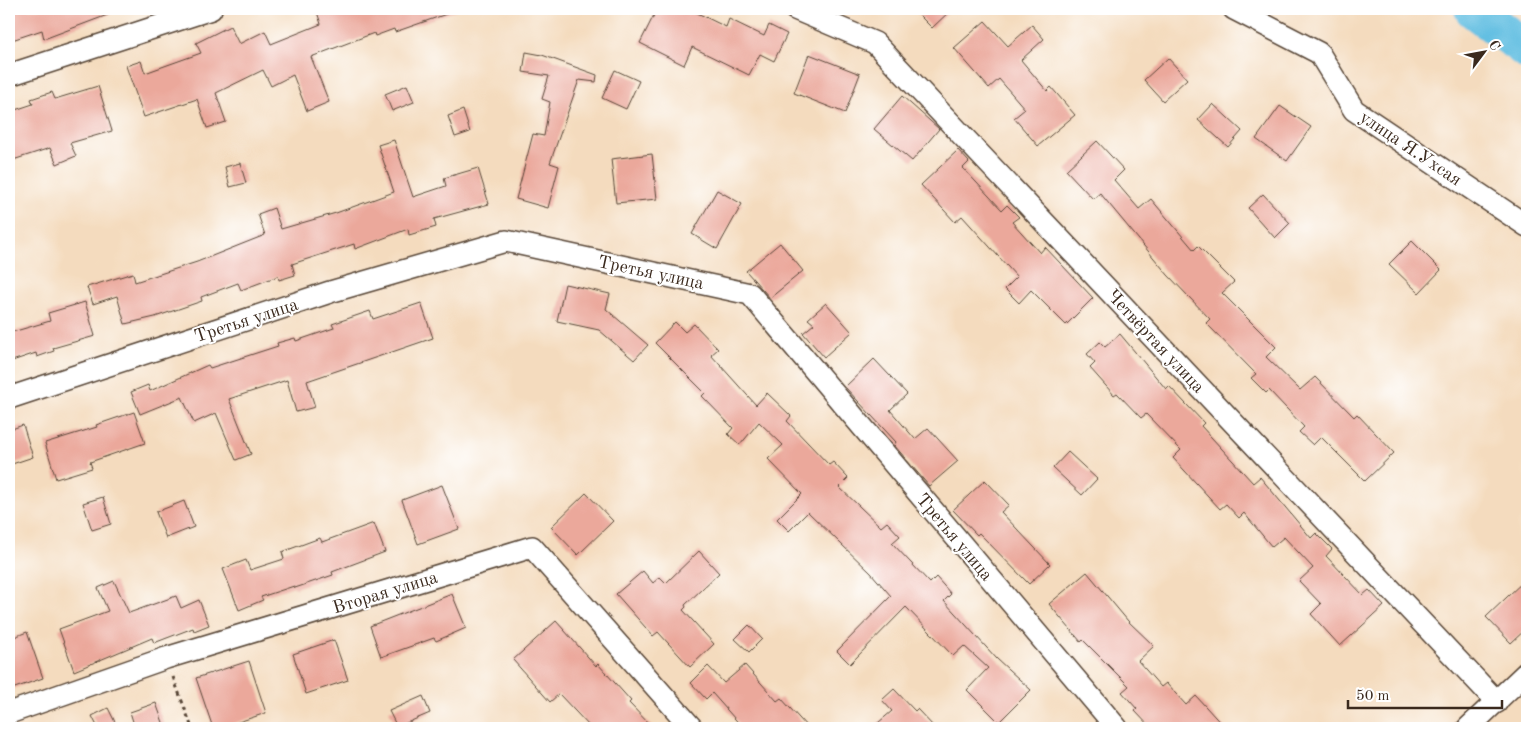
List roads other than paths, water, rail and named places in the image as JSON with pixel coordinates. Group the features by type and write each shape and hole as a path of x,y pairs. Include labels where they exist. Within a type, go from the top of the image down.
{"street":[{"path":"9,75 211,9"},
{"name":"Четвёртая улица","path":"795,9 875,43 1497,702"},
{"name":"улица Я.Ухсая","path":"1234,9 1319,53 1354,110 1527,226"},
{"name":"Третья улица","path":"9,398 330,292 506,241 750,294 1117,728"},
{"name":"Вторая улица","path":"9,713 166,658 532,548 692,728"},
{"path":"1468,728 1527,672"}],"waterway":[{"path":"1473,9 1527,50"}]}
